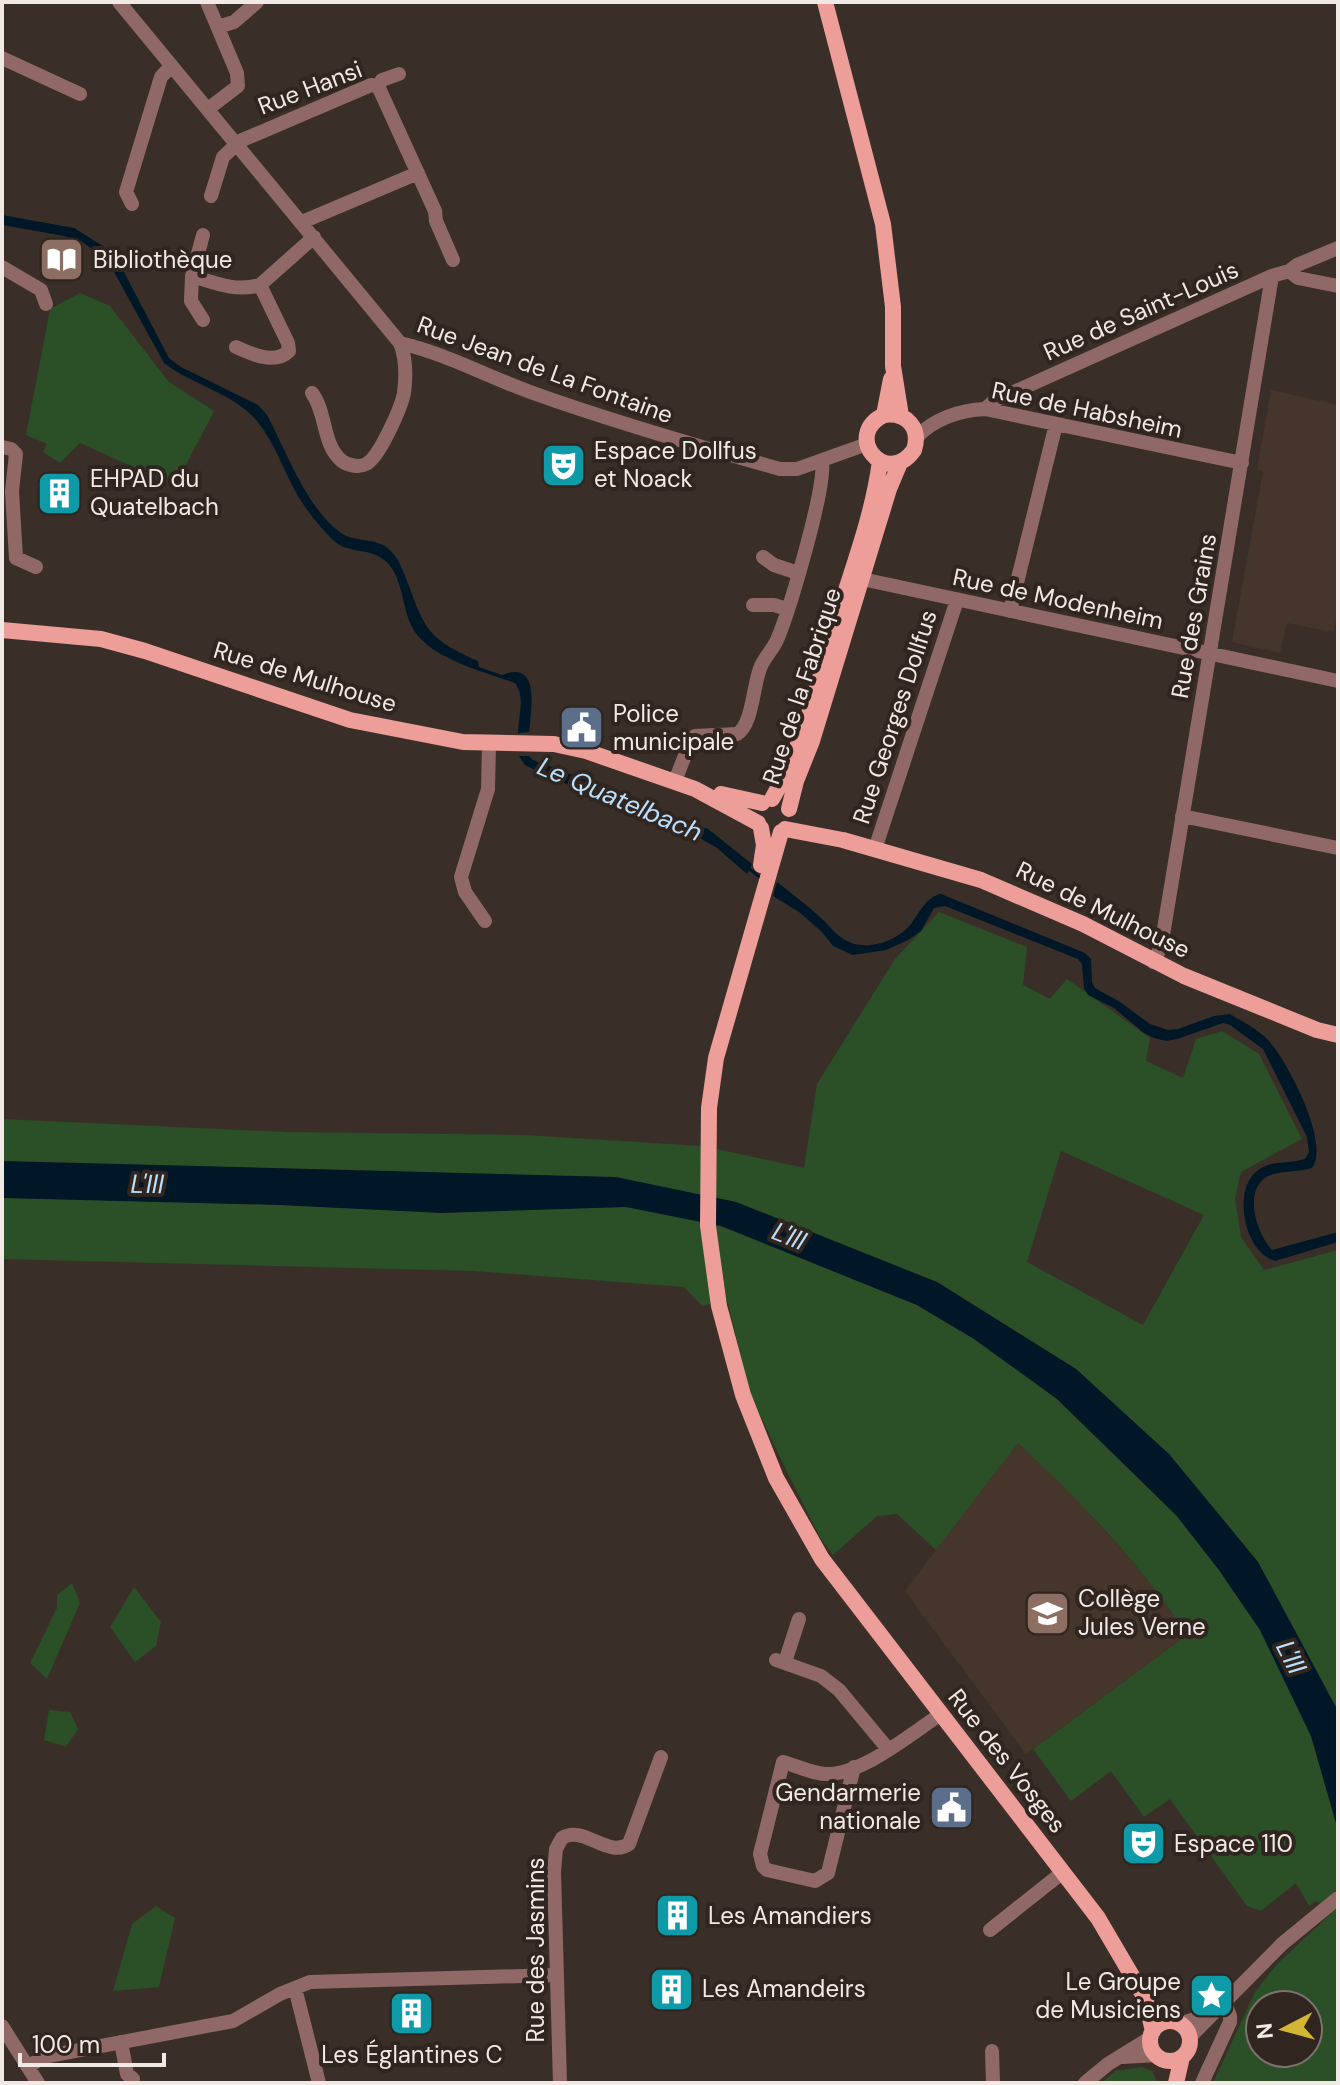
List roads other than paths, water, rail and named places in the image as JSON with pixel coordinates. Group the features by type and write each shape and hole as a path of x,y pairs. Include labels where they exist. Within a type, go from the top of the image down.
{"main road":[{"path":"825,2 883,224 893,307 893,366 908,425 914,450 900,463 890,464 880,461 869,451 868,430 877,418 908,425"},
{"name":"Rue de la Fabrique","path":"763,877 786,821 790,800 812,741 857,578 880,461"},
{"name":"Rue de la Fabrique","path":"767,801 785,776 900,463"},
{"name":"Rue de Mulhouse","path":"2,622 42,632 101,639 145,651 350,720 433,737 489,744 554,744 594,753 695,789 760,825"},
{"name":"Rue de Mulhouse","path":"2,630 34,635 42,632"},
{"name":"Rue de Mulhouse","path":"695,789 767,801"},
{"path":"760,825 770,833 786,821 782,801 767,801 757,813 764,845 763,877"},
{"name":"Rue de Mulhouse","path":"786,821 1008,891 1083,924 1153,962 1317,1030 1338,1035"},
{"name":"Rue des Vosges","path":"763,877 716,1058 709,1098 708,1226 725,1332 743,1395 795,1516 822,1559 1098,1918 1162,2028 1158,2057 1173,2083"},
{"name":"Rue des Vosges","path":"1162,2028 1189,2038 1173,2083"},
{"path":"1158,2057 1172,2061 1182,2057"}],"street":[{"path":"207,2 237,73 238,86 208,109"},
{"path":"218,27 234,22 257,2"},
{"name":"Rue Jean de La Fontaine","path":"128,5 171,66 400,343 472,366 529,392 780,469 797,469 822,462 867,444"},
{"path":"2,58 80,94"},
{"path":"132,204 126,192 161,77 171,66"},
{"name":"Rue Hansi","path":"237,144 249,135 371,85 378,86 382,80 399,74"},
{"path":"378,86 453,260"},
{"path":"211,196 223,157 237,144"},
{"path":"302,222 418,173"},
{"path":"203,235 192,276 191,301 203,320"},
{"path":"192,276 234,288 247,289 260,285 314,237"},
{"name":"Rue de Saint-Louis","path":"985,409 994,401 1338,248"},
{"path":"2,267 41,290 46,304"},
{"path":"1289,271 1298,278 1338,286"},
{"name":"Rue des Grains","path":"1153,962 1161,947 1272,276"},
{"path":"236,347 263,357 278,358 289,351 260,285"},
{"path":"312,393 320,403 335,453 344,463 355,466 366,464 374,456 399,409 405,374 400,343"},
{"name":"Rue de Habsheim","path":"908,425 985,409 1242,463"},
{"path":"1010,611 1056,424"},
{"path":"2,447 16,454 12,491 16,558 36,567"},
{"path":"675,781 695,736 737,734 742,731 760,667 777,640 798,573 822,484 822,462"},
{"path":"763,557 774,565 798,573"},
{"name":"Rue de Modenheim","path":"857,578 1338,681"},
{"name":"Rue Georges Dollfus","path":"875,849 957,600"},
{"path":"753,605 774,605 787,609"},
{"path":"485,921 465,892 461,877 488,789 489,744"},
{"path":"1182,816 1338,848"},
{"path":"799,1619 781,1661 821,1676 839,1690 888,1749"},
{"path":"847,1774 825,1877 815,1881 767,1870 760,1854 783,1762 818,1773 847,1774 941,1714"},
{"name":"Rue des Jasmins","path":"560,2083 556,1849 562,1838 574,1833 614,1848 629,1844 661,1757"},
{"path":"990,1930 1063,1872"},
{"path":"1189,2038 1282,1944 1333,1902"},
{"path":"28,2067 43,2057 233,2021 310,1982 557,1975"},
{"path":"295,1988 319,2083"},
{"path":"1202,2083 1230,2022 1225,2003"},
{"path":"1085,2083 1162,2028 1211,2013"},
{"path":"2,2026 38,2083"},
{"path":"121,2042 127,2074 133,2079"},
{"path":"992,2051 993,2083"},
{"path":"1118,2058 1158,2057"}],"water":[{"path":"2,215 74,228 114,253 169,358 258,405 267,415 317,509 341,533 380,543 394,555 421,616 434,634 451,648 478,661 479,667 502,675 514,672 523,674 531,689 529,732 518,733 521,701 515,683 457,662 419,637 408,618 398,580 391,567 377,555 346,548 327,534 302,502 269,439 248,411 164,363 108,261 81,241 2,225"},
{"path":"519,756 529,756 670,818 708,829 752,864 747,874 717,848 693,834 666,828 535,770 525,765"},
{"path":"777,882 841,937 866,945 899,935 927,901 941,894 1085,953 1091,959 1095,988 1150,1024 1168,1030 1178,1029 1214,1016 1230,1014 1253,1028 1266,1038 1284,1063 1304,1101 1316,1140 1312,1168 1272,1174 1260,1183 1254,1201 1261,1234 1272,1250 1338,1232 1338,1242 1275,1261 1264,1255 1249,1234 1244,1205 1249,1180 1262,1168 1305,1159 1309,1152 1307,1137 1263,1049 1230,1025 1223,1023 1166,1041 1154,1038 1114,1008 1088,995 1084,988 1082,964 1078,959 945,906 934,908 921,931 908,940 886,950 853,955 833,946 799,912 773,896"},
{"name":"L'Ill","path":"2,1161 616,1177 736,1202 937,1282 1076,1369 1169,1454 1258,1562 1338,1711 1338,1830 1311,1736 1260,1630 1176,1515 1057,1399 974,1339 917,1305 721,1226 626,1207 442,1213 279,1205 2,1198"}],"waterway":[{"name":"Le Quatelbach","path":"748,868 761,878"}],"place":[{"name":"Bibliothèque","path":"62,260"},
{"name":"Espace Dollfus et Noack","path":"563,465"},
{"name":"EHPAD du Quatelbach","path":"59,493"},
{"name":"Police municipale","path":"582,728"},
{"name":"Collège Jules Verne","path":"1047,1613"},
{"name":"Gendarmerie nationale","path":"952,1807"},
{"name":"Espace 110","path":"1143,1844"},
{"name":"Les Amandiers","path":"677,1916"},
{"name":"Les Amandeirs","path":"671,1989"},
{"name":"Le Groupe de Musiciens","path":"1212,1996"},
{"name":"Les Églantines C","path":"412,2013"}]}
